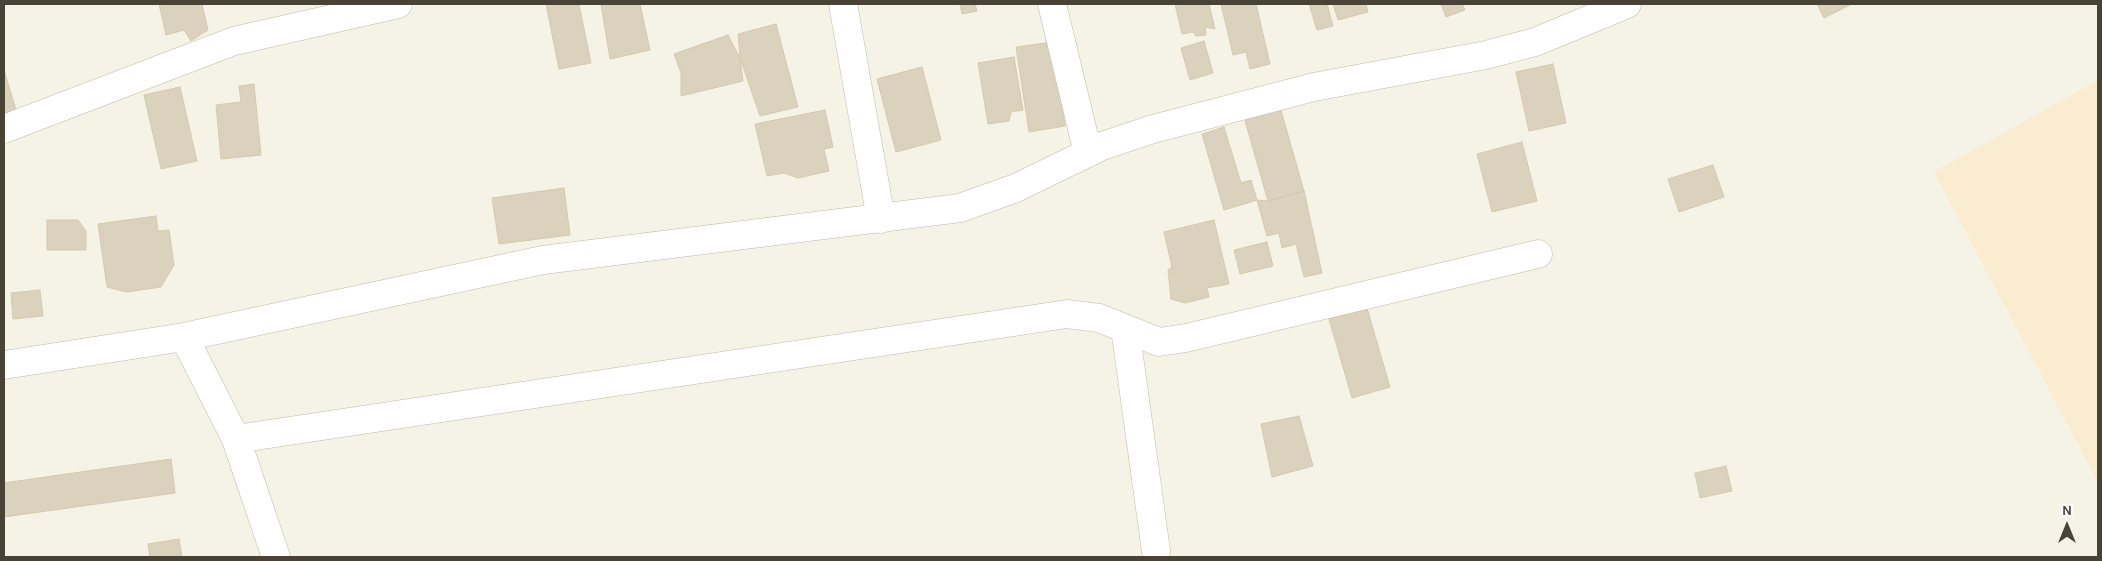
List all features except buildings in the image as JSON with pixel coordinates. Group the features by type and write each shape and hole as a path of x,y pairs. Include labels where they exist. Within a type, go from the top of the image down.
{"street":[{"path":"4,129 234,41 398,4"},
{"path":"843,4 880,219"},
{"path":"1052,4 1088,153"},
{"path":"4,365 184,337 543,260 960,208 1016,188 1102,146 1153,129 1314,87 1486,56 1535,42 1619,6"},
{"path":"236,439 1067,314 1098,318 1159,342 1186,338 1538,254"},
{"path":"1125,328 1156,551"},
{"path":"184,337 236,439 276,557"}],"shaded area":[{"path":"2098,80 2098,482 1934,172"}]}
